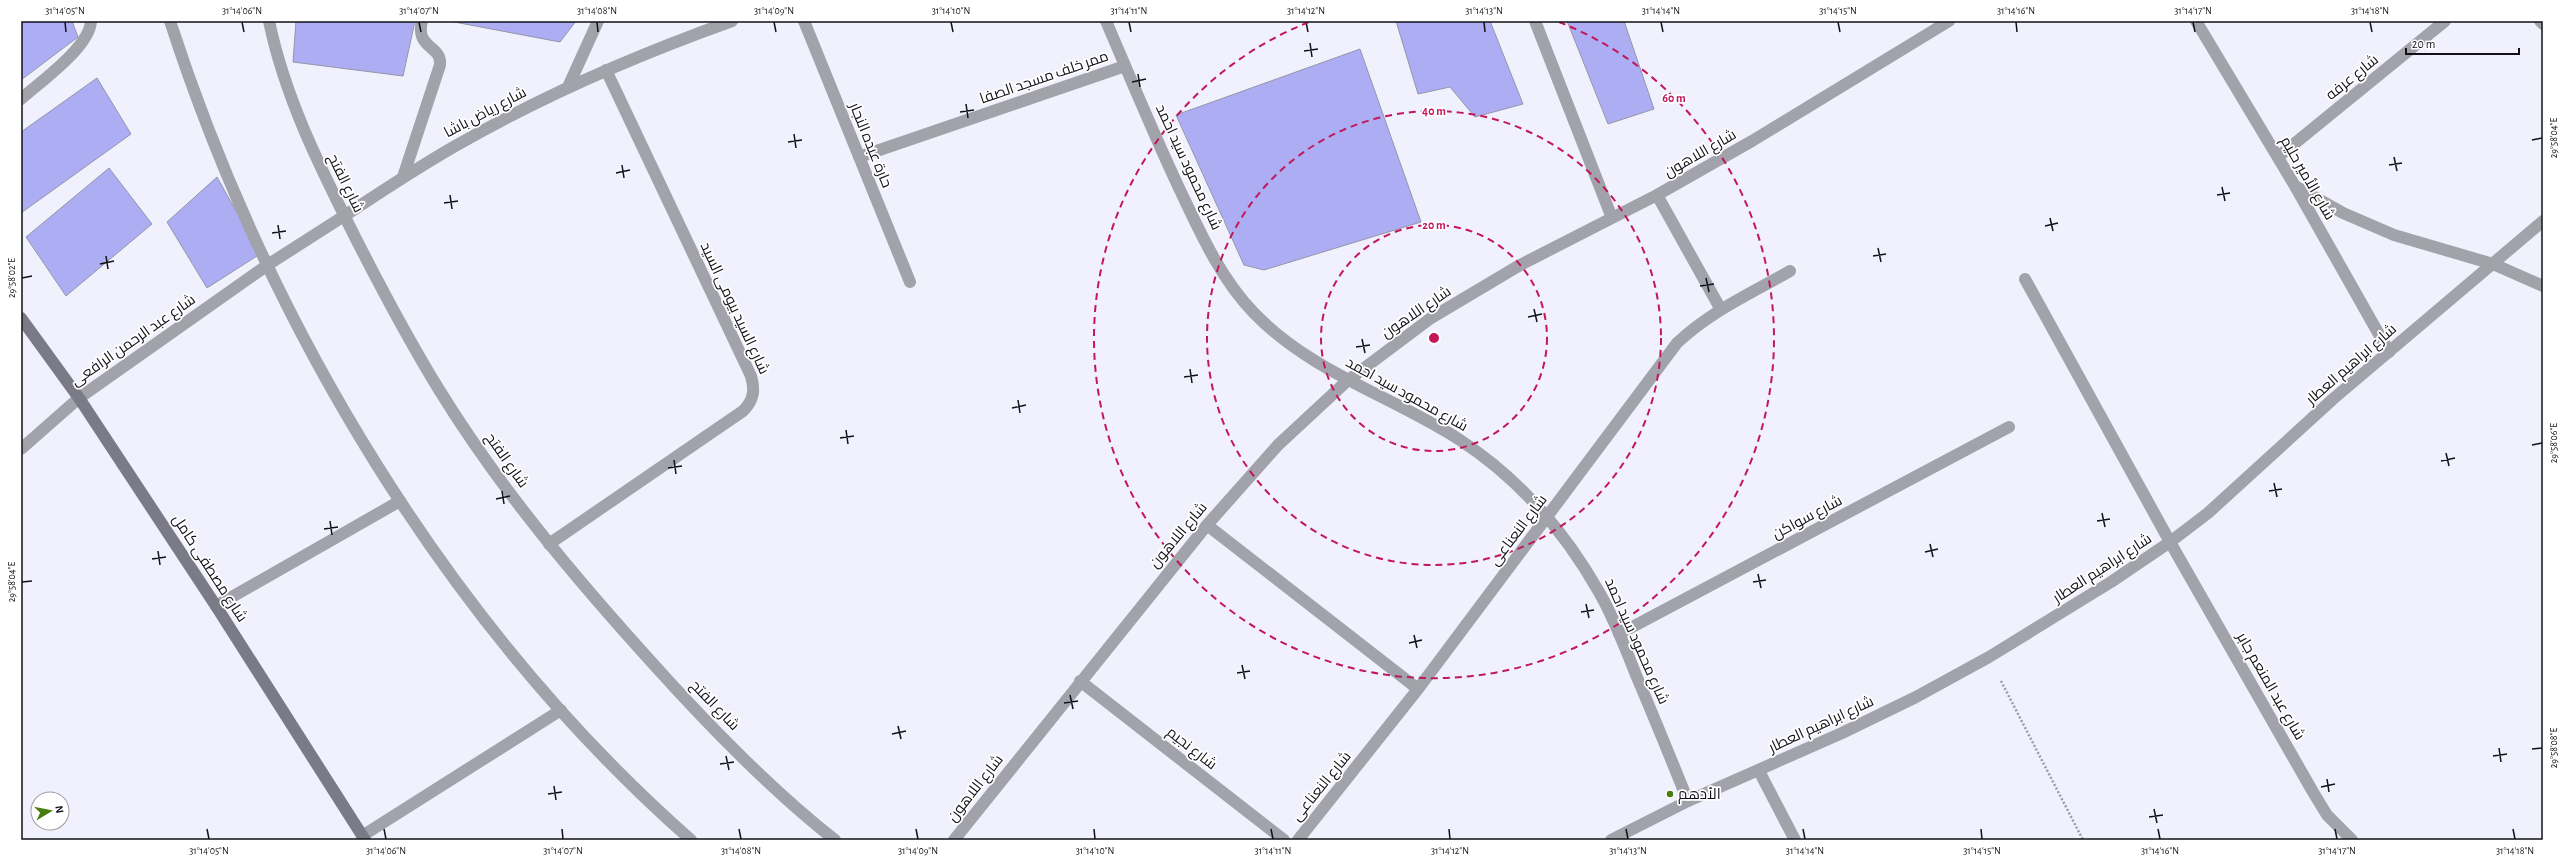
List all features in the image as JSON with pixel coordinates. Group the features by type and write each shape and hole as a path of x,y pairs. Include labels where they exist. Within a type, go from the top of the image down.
{"main road":[{"name":"شارع مصطفى كامل","path":"21,318 79,398 216,606 364,838"}],"street":[{"path":"21,99 78,48 86,38 91,21"},
{"path":"170,21 202,114 236,195 269,264 311,351 400,500 449,574 503,643 561,710 618,771 691,840"},
{"name":"شارع الفتح","path":"269,21 280,70 289,94 344,216 389,304 440,390 495,472 549,544 616,623 687,702 757,771 835,840"},
{"path":"403,177 440,66 436,52 423,41 420,35 422,21"},
{"path":"568,87 598,21"},
{"name":"شارع رياض باشا","path":"269,264 403,177 463,141 568,87 606,70 732,21"},
{"name":"حارة عبده النجار","path":"804,21 910,282"},
{"name":"شارع محمود سيد احمد","path":"1106,21 1166,160 1218,266 1254,313 1297,351 1347,381 1460,440 1521,489 1548,518 1576,554 1600,593 1619,634 1688,801"},
{"path":"1535,21 1612,218"},
{"name":"شارع اللاهون","path":"954,840 1080,681 1207,525 1278,445 1347,381 1431,318 1520,265 1657,196 1759,137 1949,21"},
{"name":"شارع عرفه","path":"2278,157 2445,21"},
{"path":"2540,21 2543,24"},
{"name":"شارع الأمير حليم","path":"2198,22 2295,186 2389,352"},
{"name":"ممر خلف مسجد الصفا","path":"859,157 1125,66"},
{"name":"شارع السيد بيومى السيد","path":"549,544 743,411 752,399 754,391 751,376 606,70"},
{"path":"2295,186 2343,213 2394,235 2493,264 2543,286"},
{"path":"1657,196 1720,308"},
{"name":"شارع ابراهيم العطار","path":"1611,840 1688,801 1849,730 1989,657 2057,616 2170,542 2244,482 2333,399 2543,221"},
{"name":"شارع عبد الرحمن الرافعى","path":"21,449 79,398 269,264"},
{"name":"شارع النعناعى","path":"1298,840 1418,689 1548,518 1659,365 1697,324 1720,308 1790,271"},
{"name":"شارع عبد المنعم جابر","path":"2025,279 2170,542 2313,792 2327,815 2352,840"},
{"name":"شارع سواكن","path":"1619,634 2010,427"},
{"path":"216,606 400,500"},
{"path":"1207,525 1418,689"},
{"name":"شارع نجيم","path":"1080,681 1284,840"},
{"path":"364,838 561,710"},
{"path":"1759,771 1795,840"}],"path":[{"path":"1989,657 2083,840"}],"building":[{"path":"21,21 72,21 78,37 21,80"},
{"path":"296,21 415,21 403,76 293,62"},
{"path":"449,21 576,21 560,42"},
{"path":"1396,21 1490,21 1523,104 1475,117 1450,87 1418,94"},
{"path":"1567,21 1624,21 1654,109 1608,124"},
{"path":"1360,49 1421,222 1264,270 1244,265 1176,115"},
{"path":"97,78 131,134 21,213 21,132"},
{"path":"109,168 152,224 66,296 26,237"},
{"path":"217,177 260,254 207,288 167,222"}],"place":[{"name":"الأدهم","path":"1670,794"}]}
